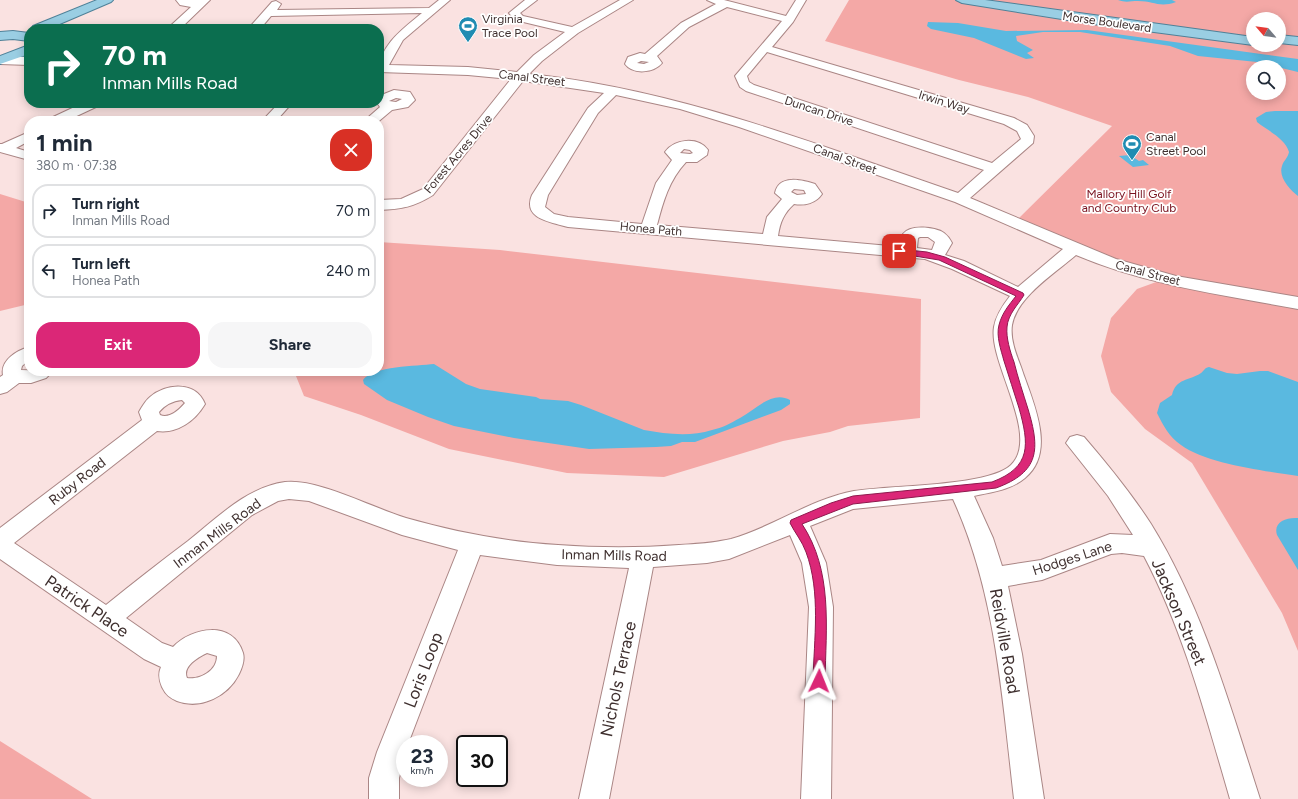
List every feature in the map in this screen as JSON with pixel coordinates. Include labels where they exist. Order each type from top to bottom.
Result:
[{"type":"main road","points":[[49,24],[106,0]]},
{"type":"main road","points":[[66,24],[121,0]]},
{"type":"main road","name":"Morse Boulevard","points":[[962,0],[1093,20],[1246,40]]},
{"type":"main road","name":"Morse Boulevard","points":[[997,0],[1246,35]]},
{"type":"main road","points":[[0,36],[24,32]]},
{"type":"main road","points":[[13,35],[24,36]]},
{"type":"main road","points":[[1286,40],[1298,41]]},
{"type":"main road","points":[[1286,45],[1298,47]]},
{"type":"main road","points":[[0,60],[24,52]]},
{"type":"street","points":[[181,0],[184,3],[203,2]]},
{"type":"street","points":[[258,24],[280,0]]},
{"type":"street","points":[[357,11],[364,0]]},
{"type":"street","points":[[384,58],[390,42],[445,0]]},
{"type":"street","points":[[532,0],[514,13],[519,18],[574,31]]},
{"type":"street","name":"Forest Acres Drive","points":[[384,205],[402,204],[412,201],[428,192],[520,76],[538,58],[574,31],[628,0]]},
{"type":"street","points":[[712,0],[789,20]]},
{"type":"street","name":"Duncan Drive","points":[[801,0],[789,20],[741,76],[744,84],[750,88],[995,169]]},
{"type":"street","points":[[179,24],[203,2]]},
{"type":"street","points":[[649,58],[685,25],[725,4]]},
{"type":"street","points":[[268,13],[432,11]]},
{"type":"street","name":"Irwin Way","points":[[765,48],[1018,125],[1025,130],[1028,140],[960,199]]},
{"type":"street","points":[[0,60],[24,61]]},
{"type":"street","name":"Canal Street","points":[[384,68],[468,71],[520,76],[613,91],[683,106],[744,124],[960,199],[1009,218],[1110,263],[1174,281],[1298,303]]},
{"type":"street","name":"Honea Path","points":[[613,91],[593,111],[540,195],[537,202],[537,208],[541,213],[556,220],[909,252],[936,257],[958,265],[1020,295]]},
{"type":"street","points":[[378,116],[389,106]]},
{"type":"street","points":[[66,116],[83,108]]},
{"type":"street","points":[[274,116],[281,108]]},
{"type":"street","points":[[3,148],[24,138]]},
{"type":"street","points":[[3,148],[24,154]]},
{"type":"street","points":[[648,229],[662,183],[668,173],[681,159]]},
{"type":"street","points":[[770,240],[773,219],[777,212],[791,199]]},
{"type":"street","points":[[909,252],[910,236],[919,232],[926,232],[938,236],[944,243],[936,257]]},
{"type":"street","name":"Inman Mills Road","points":[[107,619],[244,509],[273,493],[295,490],[310,492],[402,526],[472,544],[557,555],[643,558],[707,553],[729,549],[834,506],[853,500],[992,486],[1008,480],[1021,470],[1028,459],[1032,445],[1030,429],[1005,349],[1003,326],[1008,311],[1020,295],[1074,248]]},
{"type":"street","points":[[8,381],[11,373],[10,368],[13,363],[24,356]]},
{"type":"street","points":[[8,381],[30,376]]},
{"type":"street","name":"Ruby Road","points":[[0,541],[154,422]]},
{"type":"street","name":"Jackson Street","points":[[1077,443],[1102,471],[1122,498],[1170,586],[1188,627],[1245,799]]},
{"type":"street","name":"Reidville Road","points":[[960,490],[982,538],[994,577],[1008,650],[1029,799]]},
{"type":"street","points":[[795,523],[806,539],[812,552],[818,575],[821,606],[816,799]]},
{"type":"street","name":"Hodges Lane","points":[[994,577],[1023,574],[1042,570],[1110,544],[1122,543],[1150,547]]},
{"type":"street","name":"Loris Loop","points":[[384,799],[384,778],[391,752],[472,544]]},
{"type":"street","name":"Patrick Place","points":[[0,546],[153,651],[177,661]]},
{"type":"street","name":"Nichols Terrace","points":[[594,799],[643,558]]},
{"type":"green space","name":"Mallory Hill Golf and Country Club","points":[[849,0],[1298,0],[1298,299],[1204,284],[1112,260],[1018,219],[1112,126],[1028,97],[959,80],[825,41]]},
{"type":"green space","points":[[0,194],[24,201],[24,305],[0,311]]},
{"type":"green space","points":[[384,242],[500,250],[921,299],[920,418],[848,426],[830,432],[783,441],[664,477],[567,473],[449,449],[361,415],[304,396],[296,376],[384,376]]},
{"type":"green space","points":[[1159,281],[1298,309],[1298,651],[1282,613],[1192,463],[1145,429],[1111,392],[1101,356],[1111,318],[1137,289]]},
{"type":"green space","points":[[0,741],[92,799],[0,799]]},
{"type":"water","points":[[1118,0],[1172,0],[1176,2],[1161,4],[1144,1],[1126,2]]},
{"type":"water","points":[[928,22],[958,23],[1006,31],[1087,30],[1298,59],[1298,72],[1286,69],[1286,60],[1246,61],[1198,56],[1170,46],[1080,32],[1043,32],[1016,36],[1017,41],[1033,50],[1027,53],[1034,58],[1026,59],[974,38],[931,29],[927,26]]},
{"type":"water","points":[[1298,111],[1298,196],[1288,187],[1283,179],[1281,170],[1288,156],[1289,152],[1287,147],[1276,135],[1257,122],[1256,118],[1266,112]]},
{"type":"water","name":"Canal Street Pool","points":[[1130,155],[1139,161],[1143,160],[1149,165],[1133,167],[1119,156]]},
{"type":"water","points":[[434,364],[466,384],[480,389],[536,397],[540,399],[568,401],[644,430],[661,433],[695,434],[716,429],[740,418],[764,402],[777,397],[790,400],[790,404],[781,410],[695,442],[682,442],[671,446],[656,447],[589,449],[514,438],[454,426],[387,400],[364,384],[363,380],[367,376],[384,376],[384,369]]},
{"type":"water","points":[[1209,367],[1227,373],[1237,374],[1268,371],[1298,382],[1298,476],[1269,472],[1221,462],[1192,452],[1177,442],[1170,435],[1157,413],[1160,403],[1172,395],[1180,383],[1196,376]]},
{"type":"water","points":[[1289,518],[1298,518],[1298,570],[1277,535],[1276,530],[1282,521]]},
{"type":"place","name":"Virginia Trace Pool","points":[[468,43]]},
{"type":"place","name":"Canal Street Pool","points":[[1132,161]]},
{"type":"route","points":[[819,681],[821,606],[818,575],[812,552],[806,539],[795,523],[816,513],[853,500],[992,486],[1008,480],[1021,470],[1028,459],[1032,445],[1030,429],[1005,349],[1003,336],[1003,326],[1008,311],[1020,295],[942,258],[927,254],[899,251]]}]
